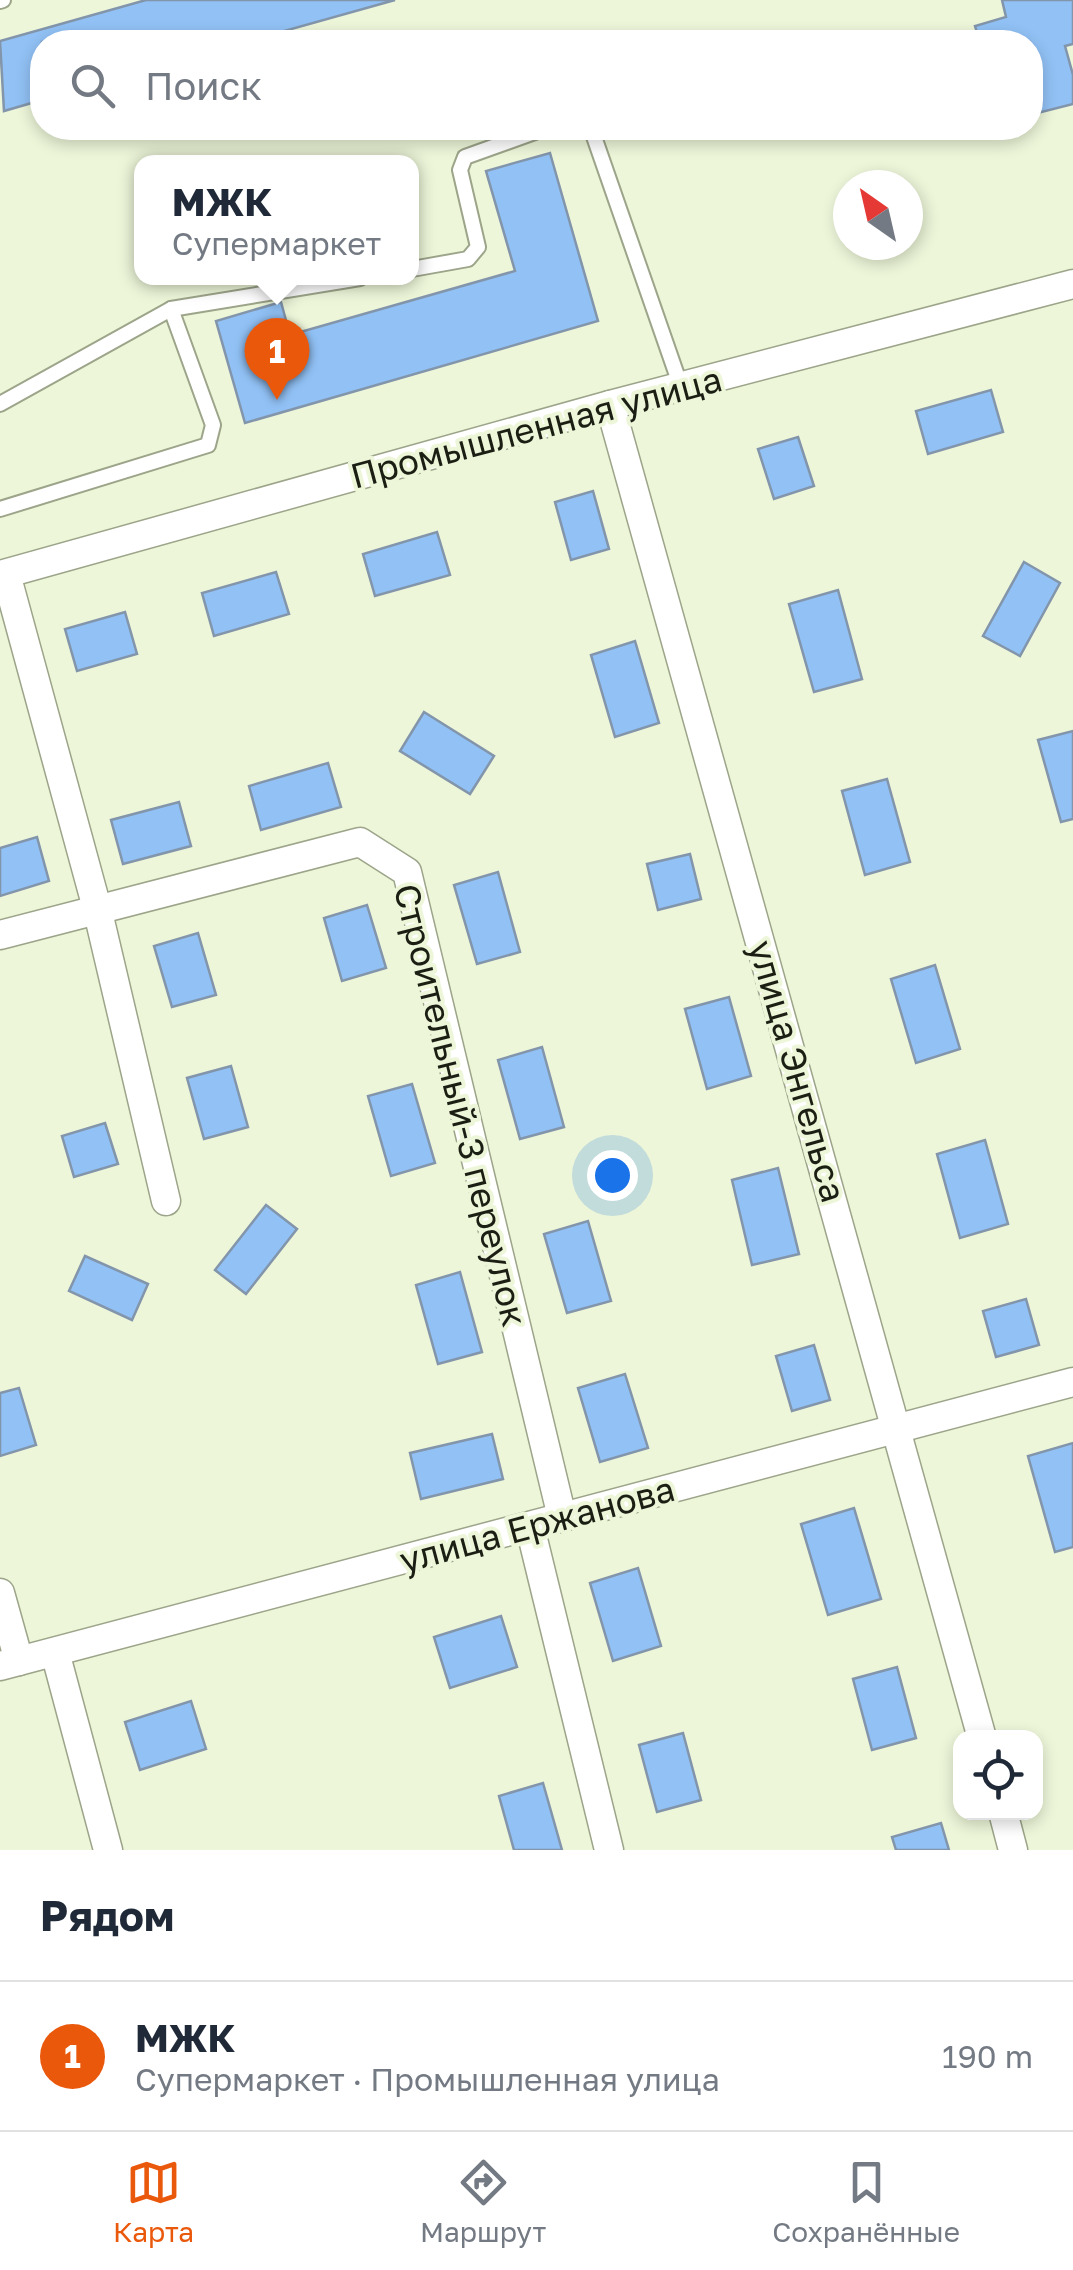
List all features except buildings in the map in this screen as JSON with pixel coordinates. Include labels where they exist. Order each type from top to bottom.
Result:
[{"type":"street","name":"Промышленная улица","points":[[3,575],[610,405],[1073,284]]},
{"type":"street","name":"улица Энгельса","points":[[610,405],[980,1730]]},
{"type":"street","points":[[3,575],[97,908],[166,1201]]},
{"type":"street","name":"Строительный-3 переулок","points":[[0,935],[360,842],[408,872],[562,1518]]},
{"type":"street","name":"улица Ержанова","points":[[9,1664],[1073,1382]]},
{"type":"street","points":[[530,1527],[609,1850]]},
{"type":"street","points":[[0,1593],[9,1664]]},
{"type":"street","points":[[55,1652],[108,1850]]},
{"type":"street","points":[[1004,1820],[1013,1850]]},
{"type":"lane","points":[[419,268],[468,260],[478,248],[460,170],[466,157],[513,140]]},
{"type":"lane","points":[[595,140],[681,386]]},
{"type":"lane","points":[[0,404],[171,309],[317,285]]},
{"type":"lane","points":[[0,510],[208,445],[213,425],[171,309]]},
{"type":"place","name":"МЖК","points":[[277,400]]}]
